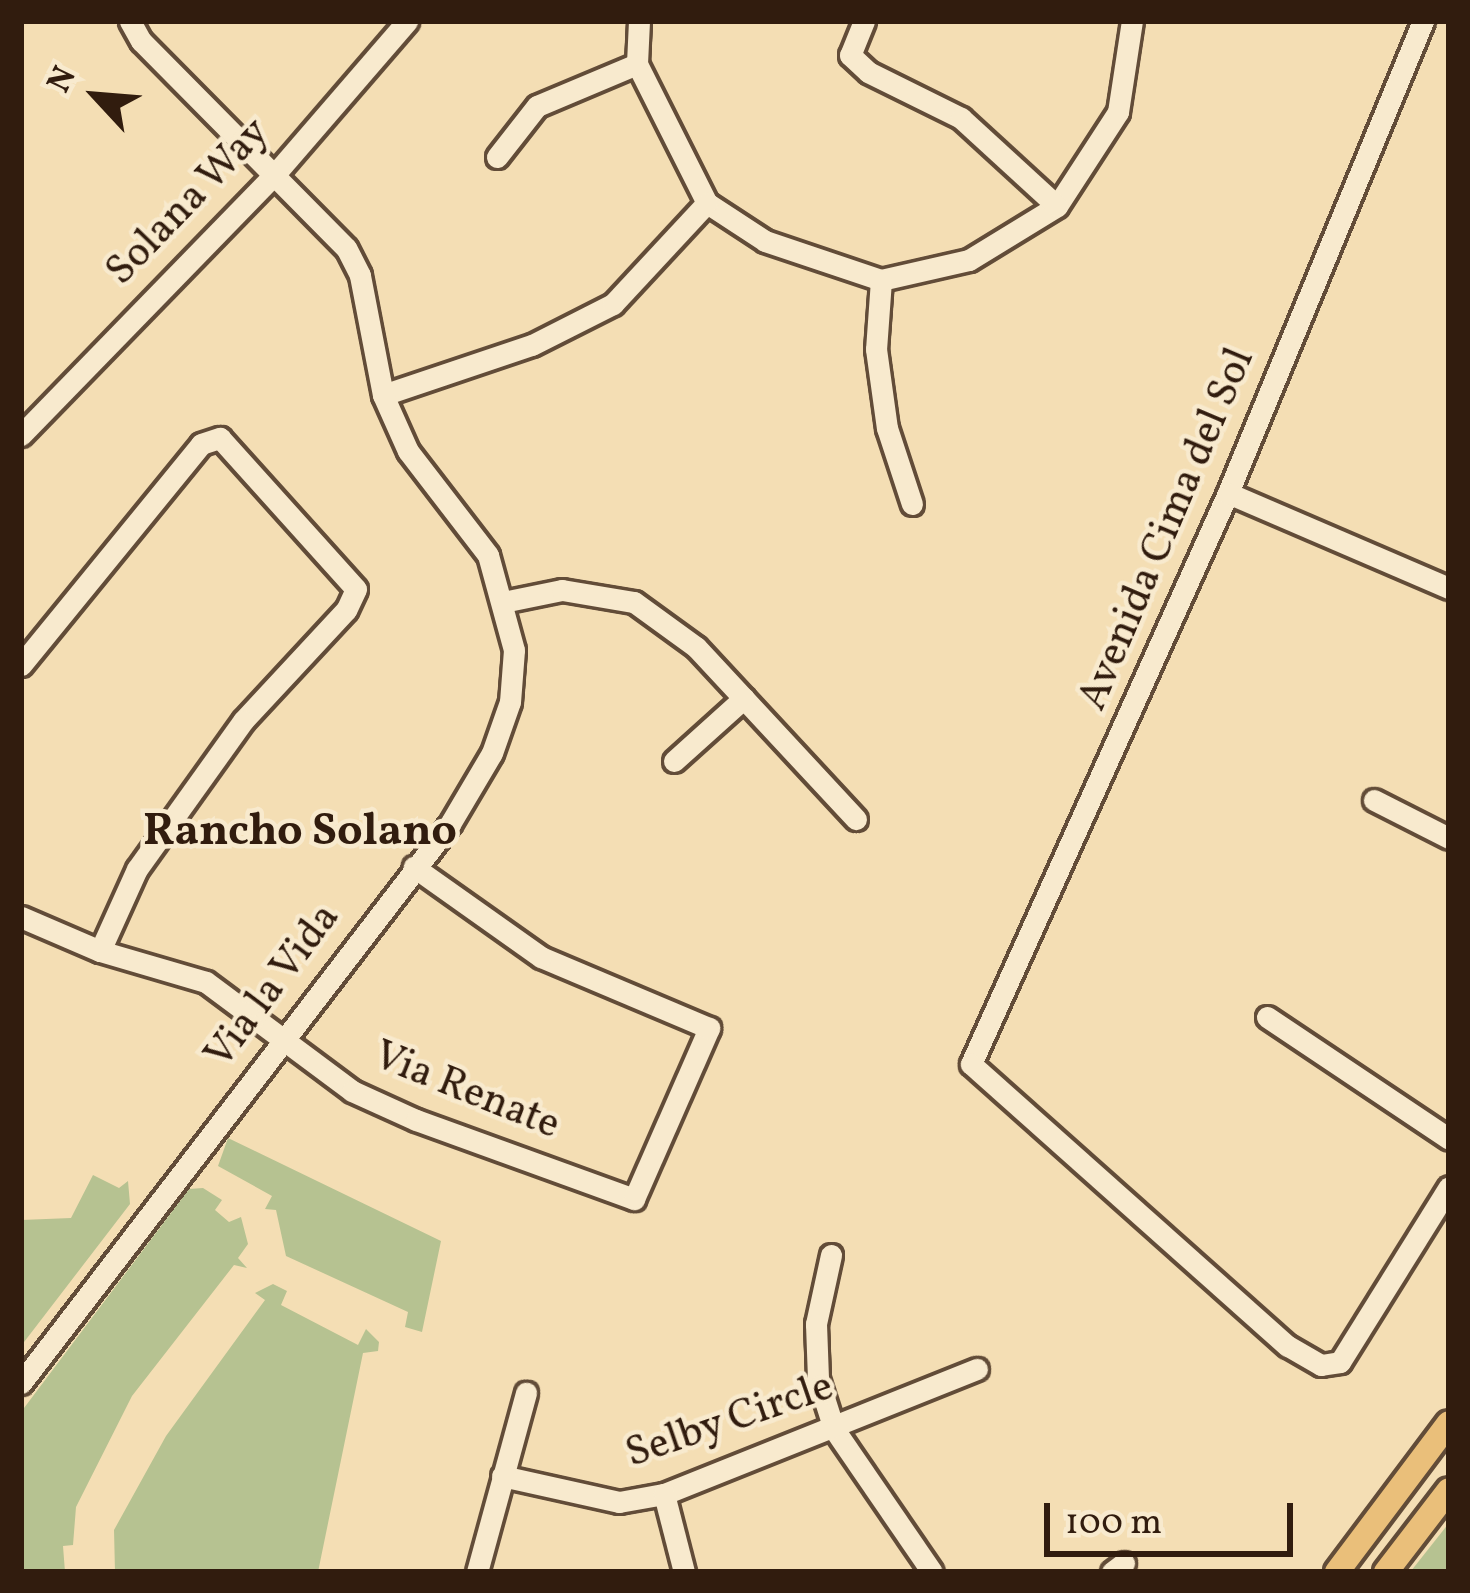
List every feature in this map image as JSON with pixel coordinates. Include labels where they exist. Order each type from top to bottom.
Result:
[{"type":"main road","points":[[1337,1572],[1449,1423]]},
{"type":"main road","points":[[1387,1572],[1449,1490]]},
{"type":"street","name":"Via la Vida","points":[[21,1383],[414,867],[492,753],[510,702],[514,650],[488,555],[409,451],[383,395],[360,275],[346,248],[130,21]]},
{"type":"street","name":"Solana Way","points":[[21,435],[276,172],[407,21]]},
{"type":"street","points":[[639,21],[637,64],[707,203],[765,241],[881,280],[969,260],[1057,206],[1118,112],[1132,21]]},
{"type":"street","points":[[864,21],[850,55],[868,72],[962,118],[1057,206]]},
{"type":"street","name":"Avenida Cima del Sol","points":[[1423,21],[1228,493],[971,1064],[1288,1346],[1321,1365],[1340,1362],[1449,1187]]},
{"type":"street","points":[[496,158],[537,106],[637,64]]},
{"type":"street","points":[[383,395],[532,345],[613,304],[707,203]]},
{"type":"street","points":[[881,280],[882,389],[912,505]]},
{"type":"street","points":[[21,665],[200,444],[220,438],[241,453],[356,590],[346,610],[243,722],[137,869],[100,951]]},
{"type":"street","points":[[1228,493],[1449,588]]},
{"type":"street","points":[[503,602],[562,590],[634,602],[696,647],[856,819]]},
{"type":"street","points":[[674,761],[744,698]]},
{"type":"street","points":[[1374,800],[1449,838]]},
{"type":"street","name":"Via Renate","points":[[21,917],[100,951],[206,982],[352,1090],[416,1120],[634,1199],[710,1028],[541,957],[414,867]]},
{"type":"street","points":[[1267,1017],[1449,1139]]},
{"type":"street","points":[[831,1255],[816,1324],[818,1379],[834,1429],[932,1572]]},
{"type":"street","name":"Selby Circle","points":[[502,1476],[619,1502],[664,1493],[977,1369]]},
{"type":"street","points":[[477,1572],[526,1393]]},
{"type":"street","points":[[664,1493],[684,1572]]},
{"type":"green space","points":[[228,1138],[441,1241],[422,1332],[405,1327],[408,1312],[286,1256],[276,1210],[265,1209],[272,1196],[218,1166]]},
{"type":"green space","points":[[93,1175],[119,1188],[128,1181],[130,1204],[21,1346],[21,1220],[71,1218]]},
{"type":"green space","points":[[203,1188],[222,1200],[215,1210],[229,1222],[241,1217],[248,1244],[238,1258],[247,1268],[234,1265],[132,1396],[76,1507],[73,1545],[63,1546],[65,1572],[21,1572],[21,1412],[189,1189]]},
{"type":"green space","points":[[273,1284],[287,1291],[281,1305],[358,1345],[366,1329],[379,1342],[378,1351],[363,1353],[318,1572],[115,1572],[114,1530],[166,1436],[265,1300],[255,1293]]},
{"type":"green space","points":[[1449,1523],[1449,1572],[1411,1572],[1411,1571]]},
{"type":"district","name":"Rancho Solano","points":[[300,833]]}]
